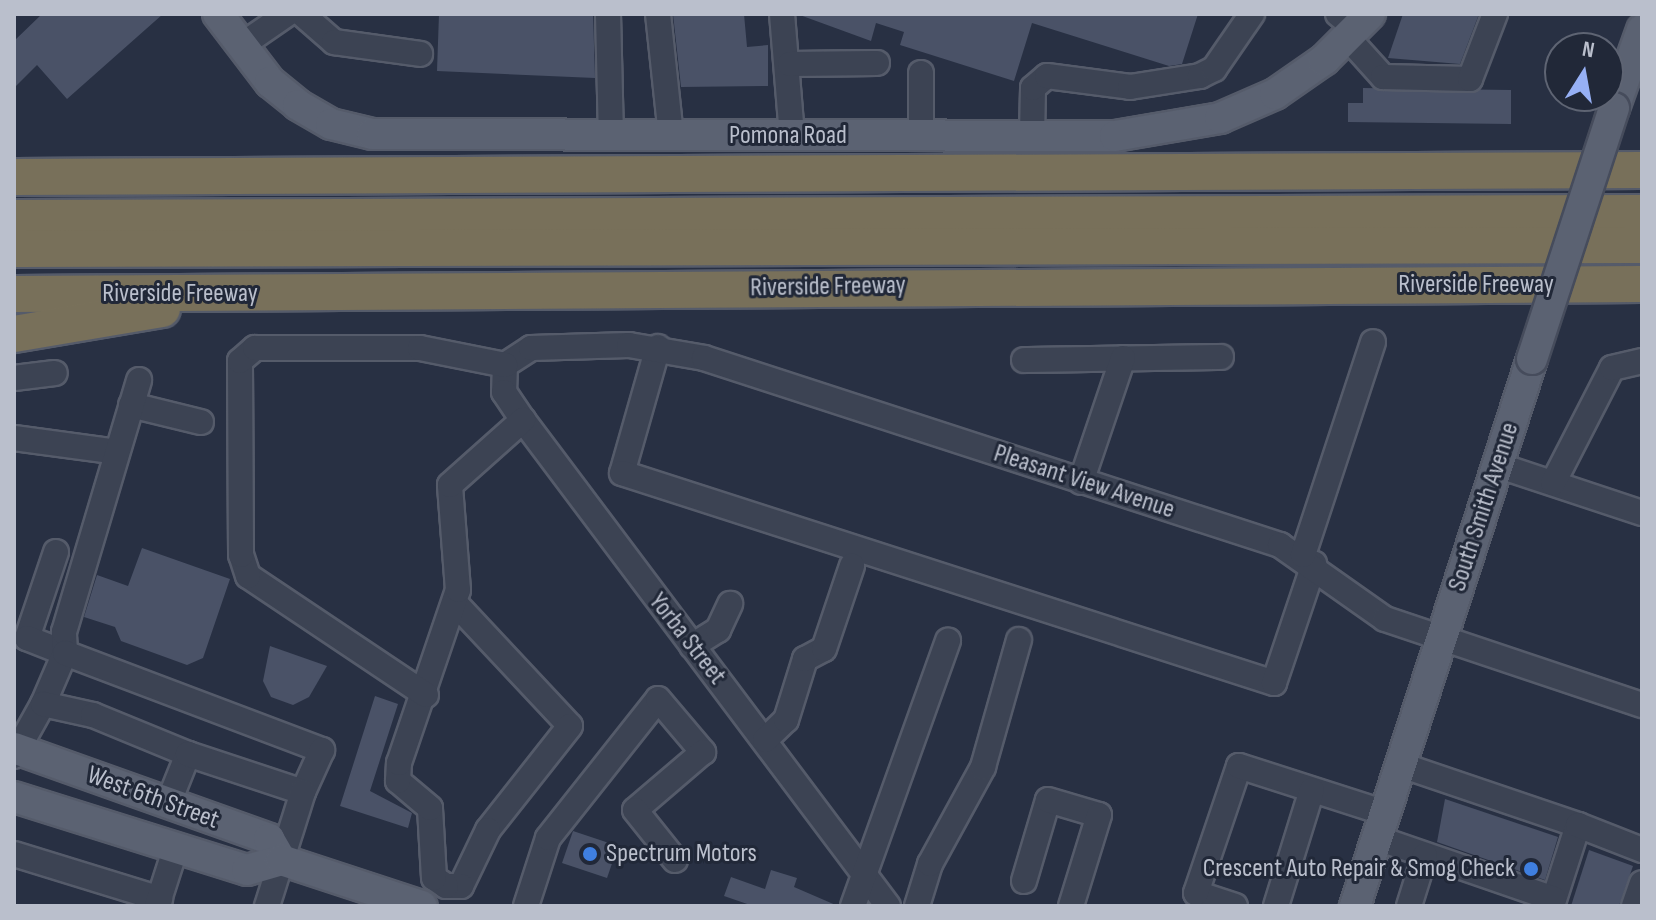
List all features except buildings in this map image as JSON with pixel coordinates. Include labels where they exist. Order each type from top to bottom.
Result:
[{"type":"highway","points":[[14,152],[116,178]]},
{"type":"highway","points":[[14,177],[1642,170]]},
{"type":"highway","points":[[14,218],[1642,213]]},
{"type":"highway","points":[[14,249],[1642,245]]},
{"type":"highway","name":"Riverside Freeway","points":[[14,294],[1642,284]]},
{"type":"highway","points":[[14,334],[236,294]]},
{"type":"main road","name":"Pomona Road","points":[[218,14],[270,82],[331,124],[372,134],[611,136],[1032,136],[1166,132],[1220,118],[1275,94],[1352,23]]},
{"type":"main road","name":"South Smith Avenue","points":[[1355,906],[1642,30]]},
{"type":"main road","name":"West 6th Street","points":[[15,751],[269,839],[281,860]]},
{"type":"main road","name":"West 6th Street","points":[[14,797],[175,850],[247,870],[281,860],[422,906]]},
{"type":"street","points":[[242,45],[287,14]]},
{"type":"street","points":[[302,14],[334,42],[420,54]]},
{"type":"street","points":[[608,14],[611,136]]},
{"type":"street","points":[[658,14],[671,136]]},
{"type":"street","points":[[782,14],[790,64],[792,136]]},
{"type":"street","points":[[1032,136],[1033,88],[1047,76],[1130,87],[1200,76],[1214,69],[1252,14]]},
{"type":"street","points":[[1352,23],[1383,77],[1470,79],[1495,14]]},
{"type":"street","points":[[790,64],[877,63]]},
{"type":"street","points":[[921,73],[921,136]]},
{"type":"street","points":[[658,347],[622,473],[1274,683],[1373,342]]},
{"type":"street","name":"Pleasant View Avenue","points":[[505,365],[531,348],[658,347],[1081,482],[1308,560],[1375,615],[1642,705]]},
{"type":"street","points":[[426,695],[248,576],[241,555],[240,361],[255,348],[420,348],[505,365]]},
{"type":"street","points":[[1024,360],[1221,357]]},
{"type":"street","points":[[1081,482],[1123,358]]},
{"type":"street","points":[[1553,483],[1612,368],[1642,361]]},
{"type":"street","name":"Yorba Street","points":[[505,365],[504,392],[523,420],[888,906]]},
{"type":"street","points":[[14,378],[55,373]]},
{"type":"street","points":[[15,751],[43,704],[65,653],[64,632],[139,380]]},
{"type":"street","points":[[131,405],[201,422]]},
{"type":"street","points":[[455,603],[570,726],[488,830],[461,886],[443,896],[434,878],[430,808],[398,781],[455,603],[450,485],[523,420]]},
{"type":"street","points":[[14,438],[117,452]]},
{"type":"street","points":[[1497,465],[1642,513]]},
{"type":"street","points":[[56,552],[27,638],[322,750],[303,792],[267,906]]},
{"type":"street","points":[[765,740],[786,720],[805,659],[824,649],[852,566]]},
{"type":"street","points":[[692,646],[718,630],[730,604]]},
{"type":"street","points":[[853,906],[867,878],[948,640]]},
{"type":"street","points":[[917,906],[930,864],[983,767],[1019,640]]},
{"type":"street","points":[[526,906],[548,838],[658,699],[703,752],[635,810],[675,860]]},
{"type":"street","points":[[43,704],[93,715],[188,754],[303,792]]},
{"type":"street","points":[[168,804],[188,754]]},
{"type":"street","points":[[1401,765],[1642,850]]},
{"type":"street","points":[[1235,906],[1196,893],[1239,766],[1312,790],[1381,826],[1425,855],[1553,903],[1578,825]]},
{"type":"street","points":[[1276,906],[1312,790]]},
{"type":"street","points":[[1024,881],[1048,800],[1099,815],[1071,906]]},
{"type":"street","points":[[14,854],[158,903],[175,850]]},
{"type":"street","points":[[1409,906],[1425,855]]},
{"type":"street","points":[[1634,906],[1642,883]]},
{"type":"place","name":"Spectrum Motors","points":[[590,854]]},
{"type":"place","name":"Crescent Auto Repair & Smog Check","points":[[1531,869]]}]
